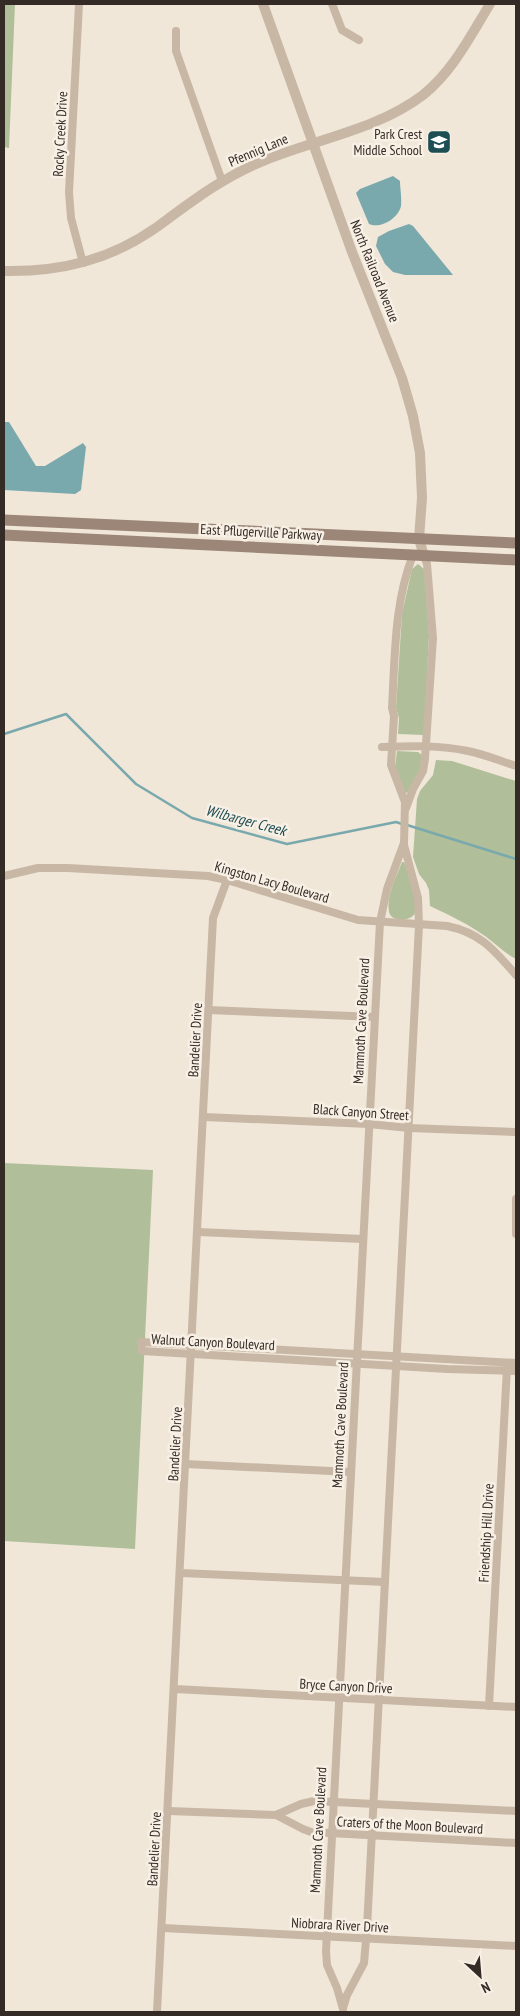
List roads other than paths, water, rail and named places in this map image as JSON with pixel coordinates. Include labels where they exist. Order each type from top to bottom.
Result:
[{"type":"main road","name":"East Pflugerville Parkway","points":[[4,520],[516,544]]},
{"type":"main road","name":"East Pflugerville Parkway","points":[[4,535],[516,560]]},
{"type":"street","name":"Rocky Creek Drive","points":[[79,4],[69,192],[71,218],[84,263]]},
{"type":"street","name":"North Railroad Avenue","points":[[263,4],[352,252],[402,378],[413,416],[421,468],[422,498],[419,539]]},
{"type":"street","points":[[332,4],[342,30],[359,40]]},
{"type":"street","name":"Pfennig Lane","points":[[4,271],[36,271],[84,263],[133,242],[222,181],[262,161],[389,116],[424,94],[442,76],[458,56],[490,4]]},
{"type":"street","points":[[176,31],[176,51],[222,181]]},
{"type":"street","points":[[122,541],[123,525]]},
{"type":"street","name":"Mammoth Cave Boulevard","points":[[343,2011],[347,1995],[364,1963],[374,1804],[419,925],[418,898],[404,843],[405,810],[402,794],[391,765],[394,716],[392,708],[397,621],[407,574],[419,555],[419,539]]},
{"type":"street","name":"Mammoth Cave Boulevard","points":[[405,810],[424,766],[433,638],[431,594],[427,564],[419,555]]},
{"type":"street","points":[[382,747],[426,746],[469,751],[516,766]]},
{"type":"street","name":"Mammoth Cave Boulevard","points":[[343,2011],[337,1988],[326,1962],[345,1580],[380,922],[387,890],[404,843]]},
{"type":"street","name":"Kingston Lacy Boulevard","points":[[4,876],[38,868],[68,868],[208,876],[227,880],[349,918],[447,926],[470,932],[491,947],[516,975]]},
{"type":"street","name":"Bandelier Drive","points":[[157,2012],[169,1811],[213,918],[227,880]]},
{"type":"street","points":[[209,1010],[375,1017]]},
{"type":"street","name":"Black Canyon Street","points":[[204,1117],[516,1132]]},
{"type":"street","points":[[516,1199],[516,1234]]},
{"type":"street","points":[[198,1232],[363,1239]]},
{"type":"street","name":"Walnut Canyon Boulevard","points":[[516,1362],[507,1366],[396,1366],[357,1362],[142,1351],[141,1342],[397,1356],[507,1366],[516,1371]]},
{"type":"street","name":"Friendship Hill Drive","points":[[489,1706],[507,1366]]},
{"type":"street","points":[[186,1464],[351,1472]]},
{"type":"street","points":[[181,1573],[385,1582]]},
{"type":"street","name":"Bryce Canyon Drive","points":[[175,1689],[516,1707]]},
{"type":"street","name":"Craters of the Moon Boulevard","points":[[169,1811],[276,1815],[309,1802],[334,1802],[516,1812]]},
{"type":"street","name":"Craters of the Moon Boulevard","points":[[276,1815],[308,1831],[516,1843]]},
{"type":"street","name":"Niobrara River Drive","points":[[163,1928],[516,1946]]},
{"type":"water","points":[[393,176],[400,181],[401,206],[399,211],[388,222],[378,225],[369,224],[356,193],[360,189]]},
{"type":"water","points":[[409,224],[413,226],[453,275],[405,275],[393,272],[385,264],[376,246],[378,237]]},
{"type":"water","points":[[4,422],[9,422],[36,466],[45,466],[83,443],[86,447],[81,490],[75,494],[4,490]]},
{"type":"waterway","name":"Wilbarger Creek","points":[[4,734],[66,714],[136,784],[192,818],[287,844],[396,822],[402,824]]},
{"type":"waterway","name":"Wilbarger Creek","points":[[407,825],[516,859]]},
{"type":"place","name":"Park Crest Middle School","points":[[439,142]]}]
